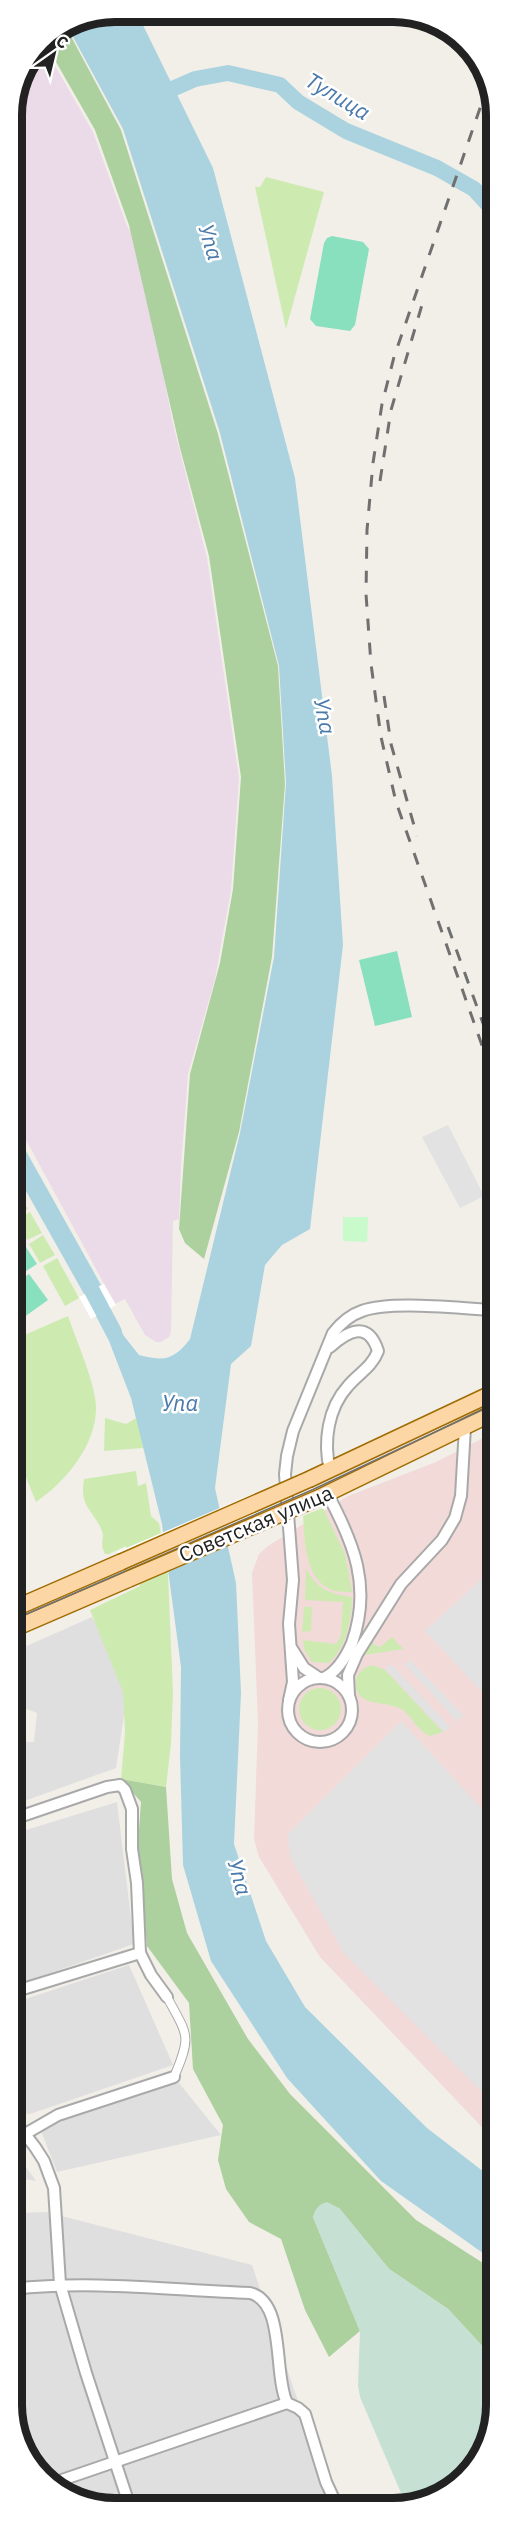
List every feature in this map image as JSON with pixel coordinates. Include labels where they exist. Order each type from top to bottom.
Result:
[{"type":"main road","name":"Советская улица","points":[[23,1605],[330,1470],[486,1396]]},
{"type":"main road","name":"Советская улица","points":[[23,1625],[323,1495],[486,1416]]},
{"type":"street","points":[[465,1427],[461,1496],[455,1518],[442,1540],[401,1584],[357,1654],[348,1676],[352,1708],[348,1727],[333,1740],[322,1743],[312,1742],[294,1730],[287,1711],[293,1682],[290,1643],[294,1581],[285,1474],[293,1431],[333,1333],[341,1323],[361,1311],[375,1308],[398,1306],[486,1310]]},
{"type":"street","points":[[328,1349],[341,1337],[350,1332],[359,1331],[367,1334],[375,1342],[378,1351],[369,1368],[346,1387],[335,1404],[328,1432],[330,1470]]},
{"type":"street","points":[[289,1700],[300,1684],[321,1678],[337,1670],[349,1650],[357,1628],[362,1595],[357,1562],[323,1495]]},
{"type":"street","points":[[290,1643],[293,1653],[304,1668],[321,1678],[339,1684],[349,1696]]},
{"type":"street","points":[[23,1816],[107,1787],[120,1785],[125,1790],[132,1809],[132,1848],[137,1883],[140,1953],[186,2031],[186,2045],[174,2077],[58,2115],[25,2134],[44,2161],[54,2188],[60,2284],[86,2373],[127,2498]]},
{"type":"street","points":[[23,1989],[140,1953]]},
{"type":"street","points":[[23,2288],[60,2284],[134,2285],[260,2295],[265,2301],[274,2326],[281,2392],[287,2403],[305,2414],[326,2482],[333,2498]]},
{"type":"street","points":[[61,2480],[287,2403]]},
{"type":"shaded area","points":[[48,53],[93,132],[127,226],[137,241],[173,424],[207,558],[239,778],[231,890],[215,979],[188,1074],[179,1219],[173,1221],[169,1337],[156,1342],[145,1335],[125,1299],[115,1304],[23,1134],[23,109],[32,74]]},
{"type":"shaded area","points":[[448,1125],[484,1196],[460,1208],[422,1137]]},
{"type":"shaded area","points":[[486,1437],[486,2131],[320,1957],[259,1857],[254,1839],[258,1724],[252,1573],[259,1554],[348,1496],[436,1462]]},
{"type":"shaded area","points":[[486,1575],[486,1696],[425,1631]]},
{"type":"shaded area","points":[[92,1617],[129,1683],[116,1768],[23,1801],[23,1742],[34,1742],[37,1713],[23,1707],[23,1648]]},
{"type":"shaded area","points":[[410,1660],[463,1715],[457,1721],[405,1665]]},
{"type":"shaded area","points":[[391,1664],[450,1727],[444,1732],[385,1669]]},
{"type":"shaded area","points":[[401,1721],[486,1813],[486,2096],[344,1953],[290,1857],[288,1834]]},
{"type":"shaded area","points":[[117,1802],[134,1944],[23,1983],[23,1831]]},
{"type":"shaded area","points":[[129,1965],[173,2065],[30,2114],[23,2113],[23,2000]]},
{"type":"shaded area","points":[[179,2083],[221,2135],[57,2172],[41,2131],[64,2116],[109,2101]]},
{"type":"shaded area","points":[[23,2163],[36,2181],[23,2179]]},
{"type":"shaded area","points":[[46,2212],[252,2265],[331,2498],[97,2497],[69,2486],[54,2475],[35,2452],[23,2418],[23,2213]]},
{"type":"green space","points":[[70,34],[121,130],[218,434],[278,666],[285,784],[272,957],[239,1132],[204,1259],[185,1243],[179,1229],[190,1074],[220,963],[233,889],[241,777],[209,556],[180,448],[129,225],[95,130],[50,51]]},
{"type":"green space","points":[[266,177],[324,192],[286,329],[255,187],[260,187]]},
{"type":"green space","points":[[332,236],[363,242],[369,249],[355,325],[350,331],[316,326],[310,319],[324,243]]},
{"type":"green space","points":[[397,951],[412,1017],[375,1026],[359,960]]},
{"type":"green space","points":[[23,1200],[28,1209],[23,1212]]},
{"type":"green space","points":[[30,1212],[42,1233],[27,1240],[23,1233],[23,1216]]},
{"type":"green space","points":[[343,1217],[368,1217],[367,1242],[343,1241]]},
{"type":"green space","points":[[43,1235],[55,1255],[40,1263],[29,1244]]},
{"type":"green space","points":[[23,1243],[37,1264],[23,1273]]},
{"type":"green space","points":[[57,1258],[79,1298],[65,1306],[43,1266]]},
{"type":"green space","points":[[29,1274],[48,1300],[23,1318],[23,1278]]},
{"type":"green space","points":[[68,1316],[93,1388],[96,1408],[91,1436],[77,1462],[58,1484],[36,1502],[23,1470],[23,1336]]},
{"type":"green space","points":[[138,1417],[143,1448],[104,1451],[105,1418],[126,1424]]},
{"type":"green space","points":[[136,1471],[138,1486],[146,1483],[151,1516],[159,1523],[168,1575],[173,1692],[171,1744],[166,1787],[121,1779],[125,1732],[123,1692],[90,1610],[140,1586],[126,1546],[105,1554],[102,1547],[102,1531],[83,1496],[84,1479]]},
{"type":"green space","points":[[323,1508],[345,1554],[352,1592],[334,1591],[323,1585],[311,1568],[306,1548],[303,1516]]},
{"type":"green space","points":[[306,1569],[320,1586],[337,1594],[352,1597],[347,1633],[340,1649],[329,1663],[312,1662],[304,1649],[303,1640],[336,1644],[341,1636],[343,1602],[305,1600]]},
{"type":"green space","points":[[304,1607],[312,1607],[311,1631],[302,1632]]},
{"type":"green space","points":[[392,1637],[403,1649],[365,1655],[372,1639],[374,1645],[380,1647]]},
{"type":"green space","points":[[373,1665],[385,1670],[443,1732],[430,1736],[422,1731],[403,1710],[364,1699],[356,1687],[357,1676],[364,1668]]},
{"type":"green space","points":[[320,1688],[328,1689],[335,1694],[340,1701],[340,1717],[335,1724],[328,1729],[320,1730],[312,1729],[305,1724],[300,1717],[299,1709],[300,1701],[305,1694],[312,1689]]},
{"type":"green space","points":[[121,1779],[166,1787],[172,1879],[187,1933],[248,2039],[290,2094],[416,2220],[486,2265],[486,2350],[448,2309],[389,2269],[339,2208],[313,2217],[360,2331],[329,2357],[305,2310],[281,2239],[249,2222],[226,2189],[218,2160],[223,2125],[193,2069],[189,2003],[147,1946],[138,1843],[141,1802]]},
{"type":"green space","points":[[327,2202],[339,2208],[389,2269],[448,2309],[486,2350],[486,2412],[485,2424],[479,2441],[463,2467],[435,2489],[407,2498],[401,2493],[360,2397],[358,2386],[360,2331],[313,2217],[322,2204]]},
{"type":"water","name":"Упа","points":[[103,23],[142,23],[213,168],[295,478],[332,776],[343,945],[310,1229],[282,1245],[265,1265],[251,1346],[231,1364],[215,1488],[236,1583],[241,1693],[234,1844],[266,1941],[305,2007],[427,2128],[486,2174],[486,2255],[381,2181],[287,2078],[211,1961],[183,1865],[180,1756],[181,1667],[162,1524],[131,1398],[109,1341],[96,1316],[109,1309],[124,1336],[139,1355],[168,1358],[178,1352],[190,1339],[240,1133],[274,957],[286,783],[279,666],[220,433],[123,129],[71,34],[85,27]]},
{"type":"water","points":[[23,1146],[101,1285],[84,1294],[23,1186]]},
{"type":"pier","points":[[104,1284],[116,1305],[91,1319],[79,1297]]},
{"type":"pier","points":[[306,1471],[322,1506],[132,1587],[117,1552]]},
{"type":"waterway","name":"Тулица","points":[[154,97],[195,79],[228,73],[280,85],[298,102],[346,131],[437,168],[474,189],[486,202]]},
{"type":"waterway","name":"Упа","points":[[81,1270],[114,1332]]},
{"type":"tram line","points":[[23,1616],[314,1489],[486,1408]]},
{"type":"railway","points":[[484,96],[394,357],[382,404],[373,463],[367,530],[366,594],[371,664],[381,737],[396,802],[486,1057]]},
{"type":"railway","points":[[380,481],[391,410],[424,298]]},
{"type":"railway","points":[[384,696],[391,744],[417,836]]},
{"type":"railway","points":[[448,927],[486,1032]]}]
